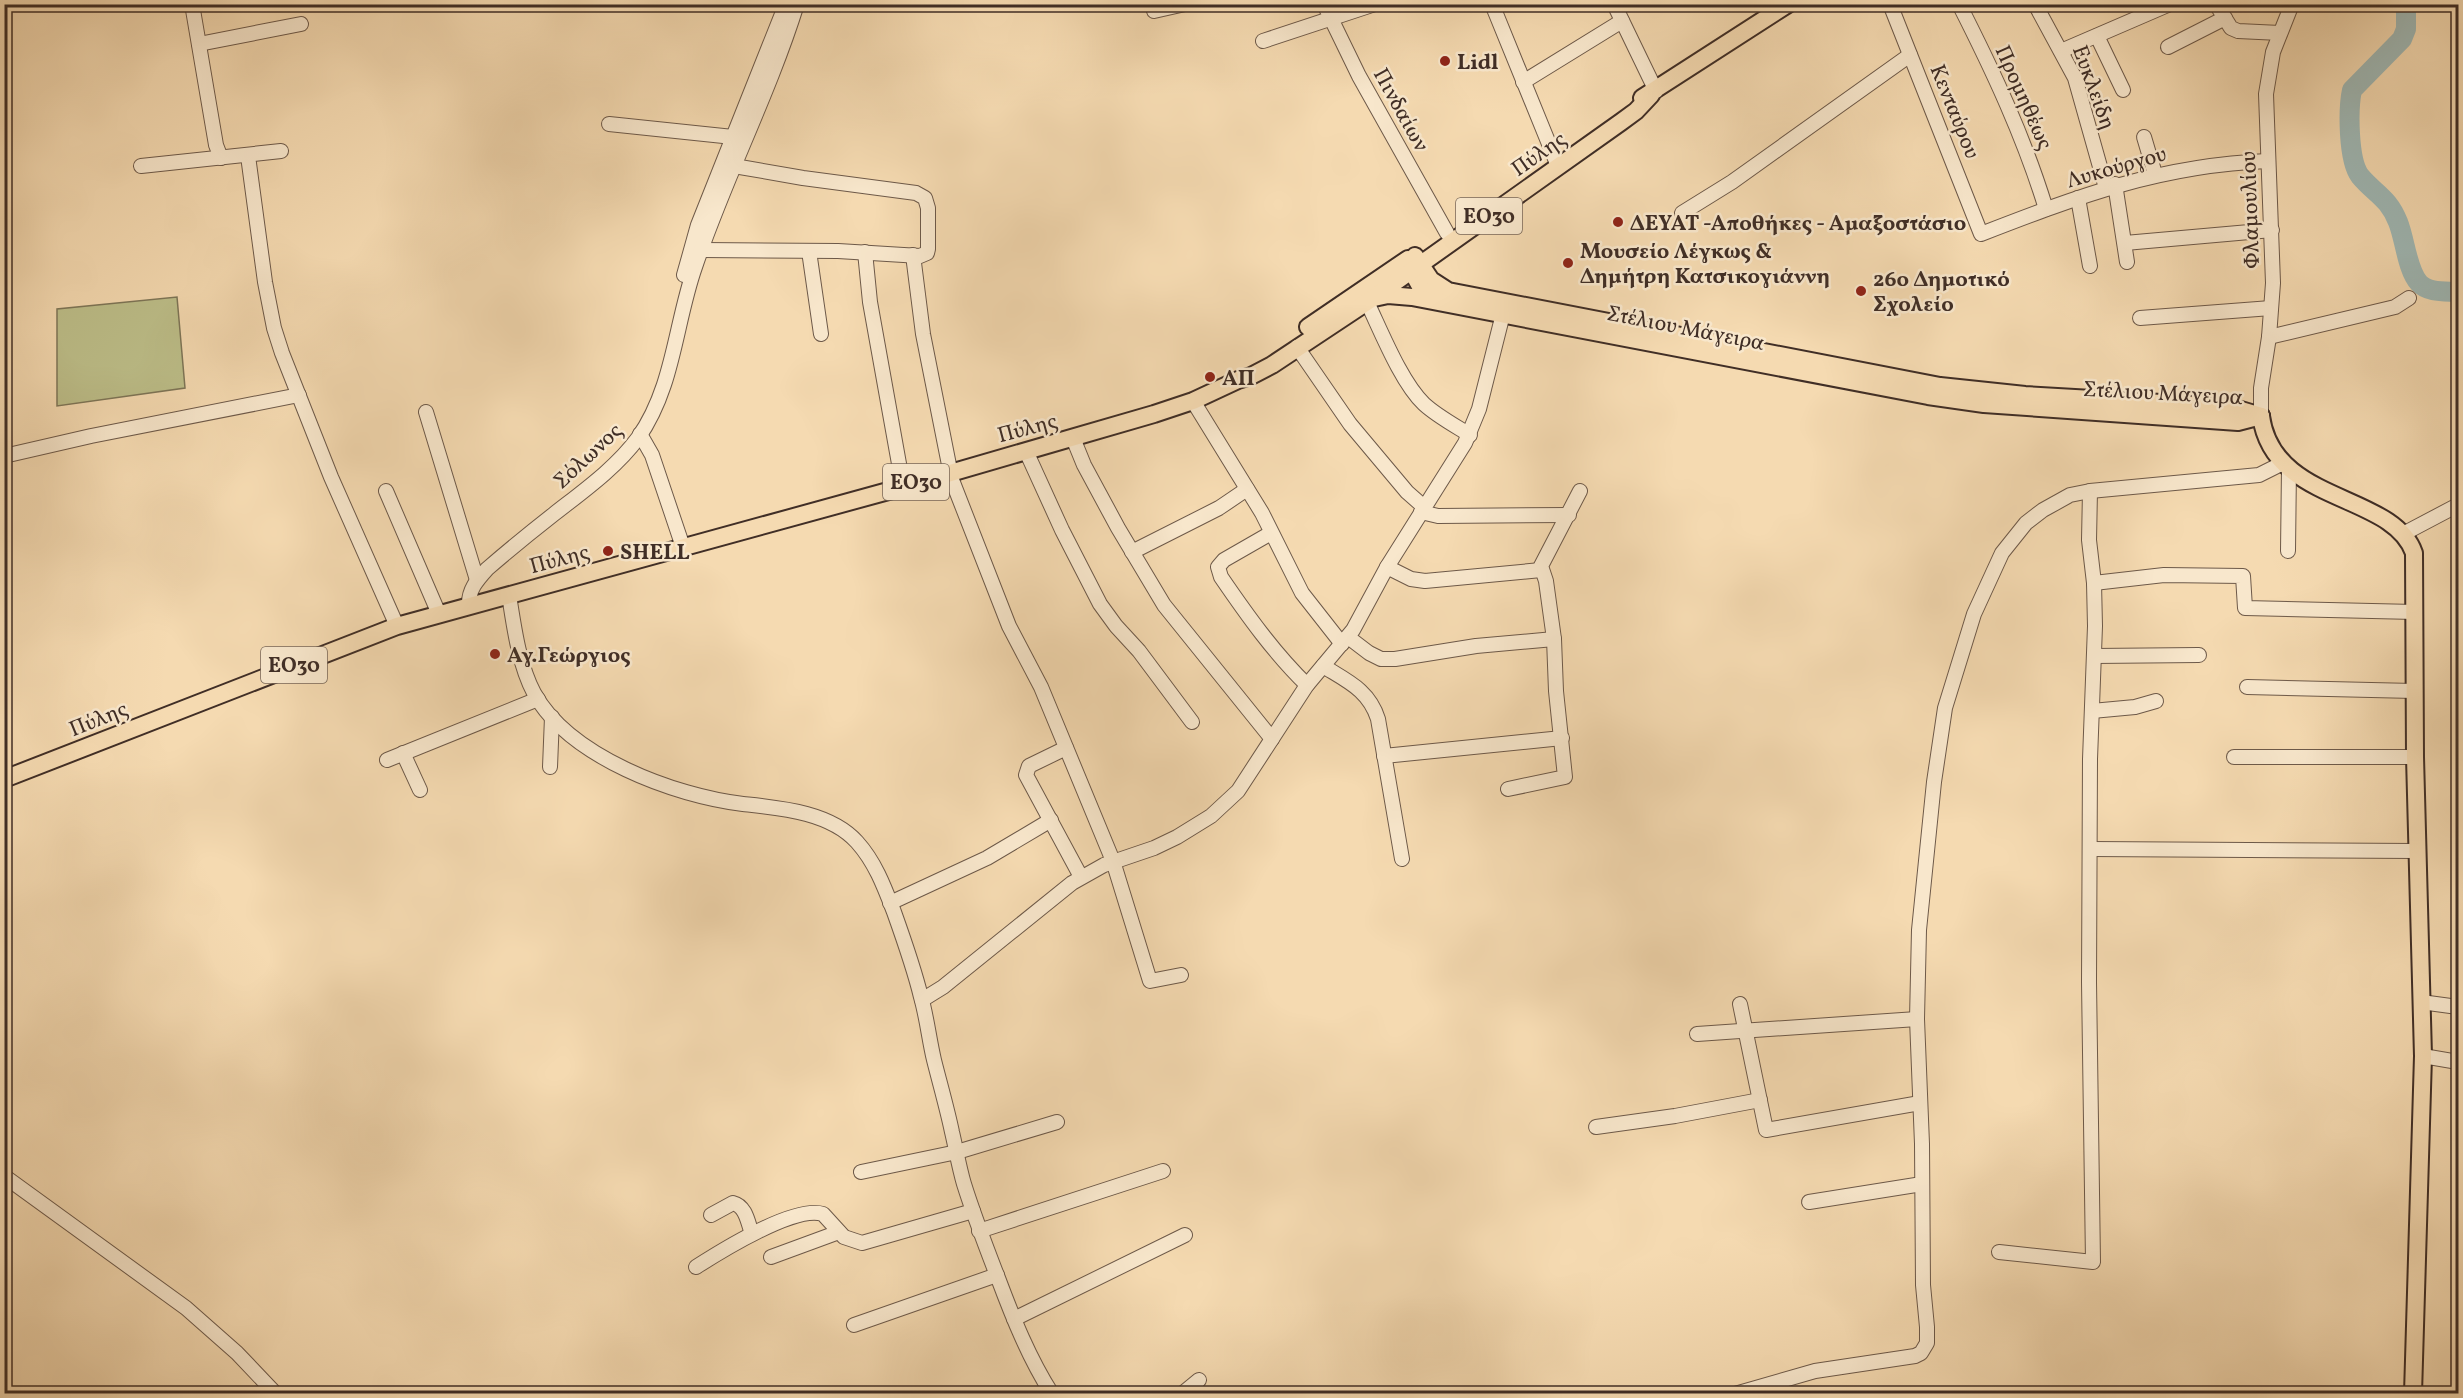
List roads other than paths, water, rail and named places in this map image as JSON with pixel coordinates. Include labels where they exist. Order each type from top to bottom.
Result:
[{"type":"main road","name":"Πύλης","points":[[1238,380],[1254,363],[1413,262],[1556,161],[1636,111],[1653,93],[1768,10],[1788,4]]},
{"type":"main road","points":[[1447,239],[1438,259],[1437,272],[1446,284],[1464,294]]},
{"type":"main road","name":"Πύλης","points":[[4,779],[397,626],[1073,438],[1192,401],[1261,371],[1370,300],[1413,262]]},
{"type":"main road","points":[[1413,262],[1423,290],[1444,303]]},
{"type":"main road","name":"Στέλιου Μάγειρα","points":[[1413,262],[1438,287],[1464,294],[1912,382],[2001,393],[2231,407],[2261,416]]},
{"type":"main road","name":"Στέλιου Μάγειρα","points":[[1370,300],[1399,295],[1860,384],[1962,401],[2238,422],[2261,416]]},
{"type":"main road","points":[[2261,416],[2267,441],[2286,466],[2319,487],[2387,521],[2403,534],[2414,553],[2416,851],[2423,1056],[2413,1394]]},
{"type":"street","points":[[192,4],[216,145],[221,158]]},
{"type":"street","name":"Σόλωνος","points":[[684,301],[683,278],[698,225],[786,4]]},
{"type":"street","name":"Σόλωνος","points":[[469,606],[469,597],[477,580],[487,568],[602,474],[640,434],[654,413],[664,386],[684,301],[797,4]]},
{"type":"street","points":[[1154,11],[1185,4]]},
{"type":"street","name":"Πινδαίων","points":[[1324,4],[1447,239]]},
{"type":"street","points":[[1263,41],[1375,4]]},
{"type":"street","points":[[1492,4],[1556,161]]},
{"type":"street","points":[[1614,4],[1653,93]]},
{"type":"street","name":"Κενταύρου","points":[[1890,4],[1981,234]]},
{"type":"street","name":"Προμηθέως","points":[[1959,4],[2011,110],[2046,209]]},
{"type":"street","name":"Ευκλείδη","points":[[2035,4],[2075,78],[2111,186],[2126,243],[2127,262]]},
{"type":"street","points":[[2216,4],[2231,28],[2238,31],[2280,33]]},
{"type":"street","name":"Φλαμουλίου","points":[[2261,416],[2261,387],[2271,309],[2272,230],[2266,94],[2271,63],[2292,4]]},
{"type":"street","points":[[2061,51],[2167,8]]},
{"type":"street","points":[[2168,47],[2225,18]]},
{"type":"street","points":[[1523,82],[1622,21]]},
{"type":"street","points":[[199,44],[301,24]]},
{"type":"street","points":[[2097,36],[2123,90]]},
{"type":"street","points":[[1682,213],[1732,182],[1910,55]]},
{"type":"street","points":[[609,124],[733,137]]},
{"type":"street","points":[[2144,137],[2155,174]]},
{"type":"street","points":[[141,166],[281,151]]},
{"type":"street","points":[[248,156],[274,328],[282,354],[331,477],[397,626]]},
{"type":"street","name":"Λυκούργου","points":[[1981,234],[2111,186],[2155,174],[2239,162],[2268,161]]},
{"type":"street","points":[[702,250],[865,252],[912,255],[927,253],[929,245],[928,208],[925,198],[916,194],[735,166]]},
{"type":"street","points":[[2078,198],[2090,266]]},
{"type":"street","points":[[2126,243],[2272,230]]},
{"type":"street","points":[[809,251],[822,334]]},
{"type":"street","points":[[865,252],[870,302],[886,402],[903,486]]},
{"type":"street","points":[[867,269],[881,253]]},
{"type":"street","points":[[912,255],[923,334],[951,472],[1009,626],[1041,687],[1113,861],[1150,981],[1181,975]]},
{"type":"street","points":[[2269,337],[2395,307],[2409,298]]},
{"type":"street","points":[[1370,300],[1391,350],[1417,397],[1434,412],[1470,435]]},
{"type":"street","points":[[2140,318],[2271,309]]},
{"type":"street","points":[[922,1000],[943,987],[1081,877],[1113,861],[1169,841],[1211,816],[1241,787],[1307,685],[1345,640],[1360,618],[1387,567],[1470,435],[1479,410],[1503,314]]},
{"type":"street","points":[[1297,347],[1350,424],[1422,510],[1438,516],[1569,515]]},
{"type":"street","points":[[4,456],[91,436],[299,395]]},
{"type":"street","points":[[1192,401],[1247,489],[1302,593],[1345,640],[1381,659],[1395,659],[1476,646],[1554,639]]},
{"type":"street","points":[[426,412],[477,580]]},
{"type":"street","points":[[640,434],[652,455],[683,548]]},
{"type":"street","points":[[1073,438],[1091,477],[1132,552],[1178,624],[1272,739]]},
{"type":"street","points":[[1026,451],[1062,530],[1100,604],[1139,651],[1192,722]]},
{"type":"street","points":[[1735,1394],[1815,1371],[1915,1356],[1921,1353],[1926,1343],[1917,1019],[1921,901],[1937,761],[1947,698],[1961,650],[1983,591],[2002,553],[2013,537],[2035,516],[2060,499],[2090,491],[2259,475],[2286,466],[2288,550]]},
{"type":"street","points":[[1132,552],[1210,513],[1247,489]]},
{"type":"street","points":[[386,491],[439,614]]},
{"type":"street","points":[[1508,789],[1565,777],[1556,691],[1554,639],[1546,581],[1541,570],[1580,491]]},
{"type":"street","points":[[1999,1252],[2093,1262],[2089,981],[2094,583],[2089,540],[2090,491]]},
{"type":"street","points":[[2403,534],[2458,505]]},
{"type":"street","points":[[1271,533],[1224,560],[1218,567],[1221,577],[1255,625],[1288,667],[1307,685]]},
{"type":"street","points":[[1387,567],[1412,579],[1425,581],[1541,570]]},
{"type":"street","points":[[2094,583],[2164,575],[2243,576],[2245,608],[2415,612]]},
{"type":"street","points":[[508,595],[525,671],[538,699],[552,717],[602,755],[663,786],[705,798],[798,813],[838,827],[856,840],[868,856],[880,876],[908,951],[922,1000],[957,1152],[979,1231],[1014,1319],[1052,1394]]},
{"type":"street","points":[[2094,656],[2199,655]]},
{"type":"street","points":[[1323,666],[1370,699],[1378,719],[1402,859]]},
{"type":"street","points":[[2247,687],[2414,691]]},
{"type":"street","points":[[387,760],[538,699]]},
{"type":"street","points":[[2092,711],[2135,707],[2156,701]]},
{"type":"street","points":[[550,767],[552,717]]},
{"type":"street","points":[[1384,756],[1562,738]]},
{"type":"street","points":[[1066,748],[1034,763],[1026,770],[1026,775],[1081,877]]},
{"type":"street","points":[[404,753],[420,790]]},
{"type":"street","points":[[2234,757],[2415,758]]},
{"type":"street","points":[[890,903],[987,858],[1051,820]]},
{"type":"street","points":[[2091,849],[2416,851]]},
{"type":"street","points":[[2421,1002],[2458,1007]]},
{"type":"street","points":[[1740,1004],[1766,1130],[1920,1103]]},
{"type":"street","points":[[1696,1034],[1917,1019]]},
{"type":"street","points":[[2423,1056],[2458,1062]]},
{"type":"street","points":[[1596,1128],[1760,1100]]},
{"type":"street","points":[[861,1172],[957,1152],[1057,1122]]},
{"type":"street","points":[[979,1231],[1163,1172]]},
{"type":"street","points":[[4,1176],[193,1314],[237,1353],[276,1394]]},
{"type":"street","points":[[1809,1202],[1922,1184]]},
{"type":"street","points":[[711,1215],[733,1203],[738,1204],[742,1208],[752,1234]]},
{"type":"street","points":[[696,1267],[752,1234],[790,1218],[817,1212],[829,1218],[839,1232],[853,1242],[870,1242],[973,1211]]},
{"type":"street","points":[[771,1257],[839,1232]]},
{"type":"street","points":[[1014,1319],[1185,1235]]},
{"type":"street","points":[[854,1325],[997,1275]]},
{"type":"street","points":[[1182,1394],[1199,1380]]},
{"type":"waterway","points":[[2406,4],[2406,29],[2402,39],[2352,90],[2351,147],[2360,176],[2386,201],[2394,214],[2412,270],[2419,283],[2432,290],[2458,292]]},
{"type":"place","name":"Lidl","points":[[1445,61]]},
{"type":"place","name":"ΔΕΥΑΤ -Αποθήκες - Αμαξοστάσιο","points":[[1618,222]]},
{"type":"place","name":"Μουσείο Λέγκως & Δημήτρη Κατσικογιάννη","points":[[1568,263]]},
{"type":"place","name":"26ο Δημοτικό Σχολείο","points":[[1861,291]]},
{"type":"place","name":"ΑΠ","points":[[1210,377]]},
{"type":"place","name":"SHELL","points":[[608,551]]},
{"type":"place","name":"Αγ.Γεώργιος","points":[[495,654]]}]
